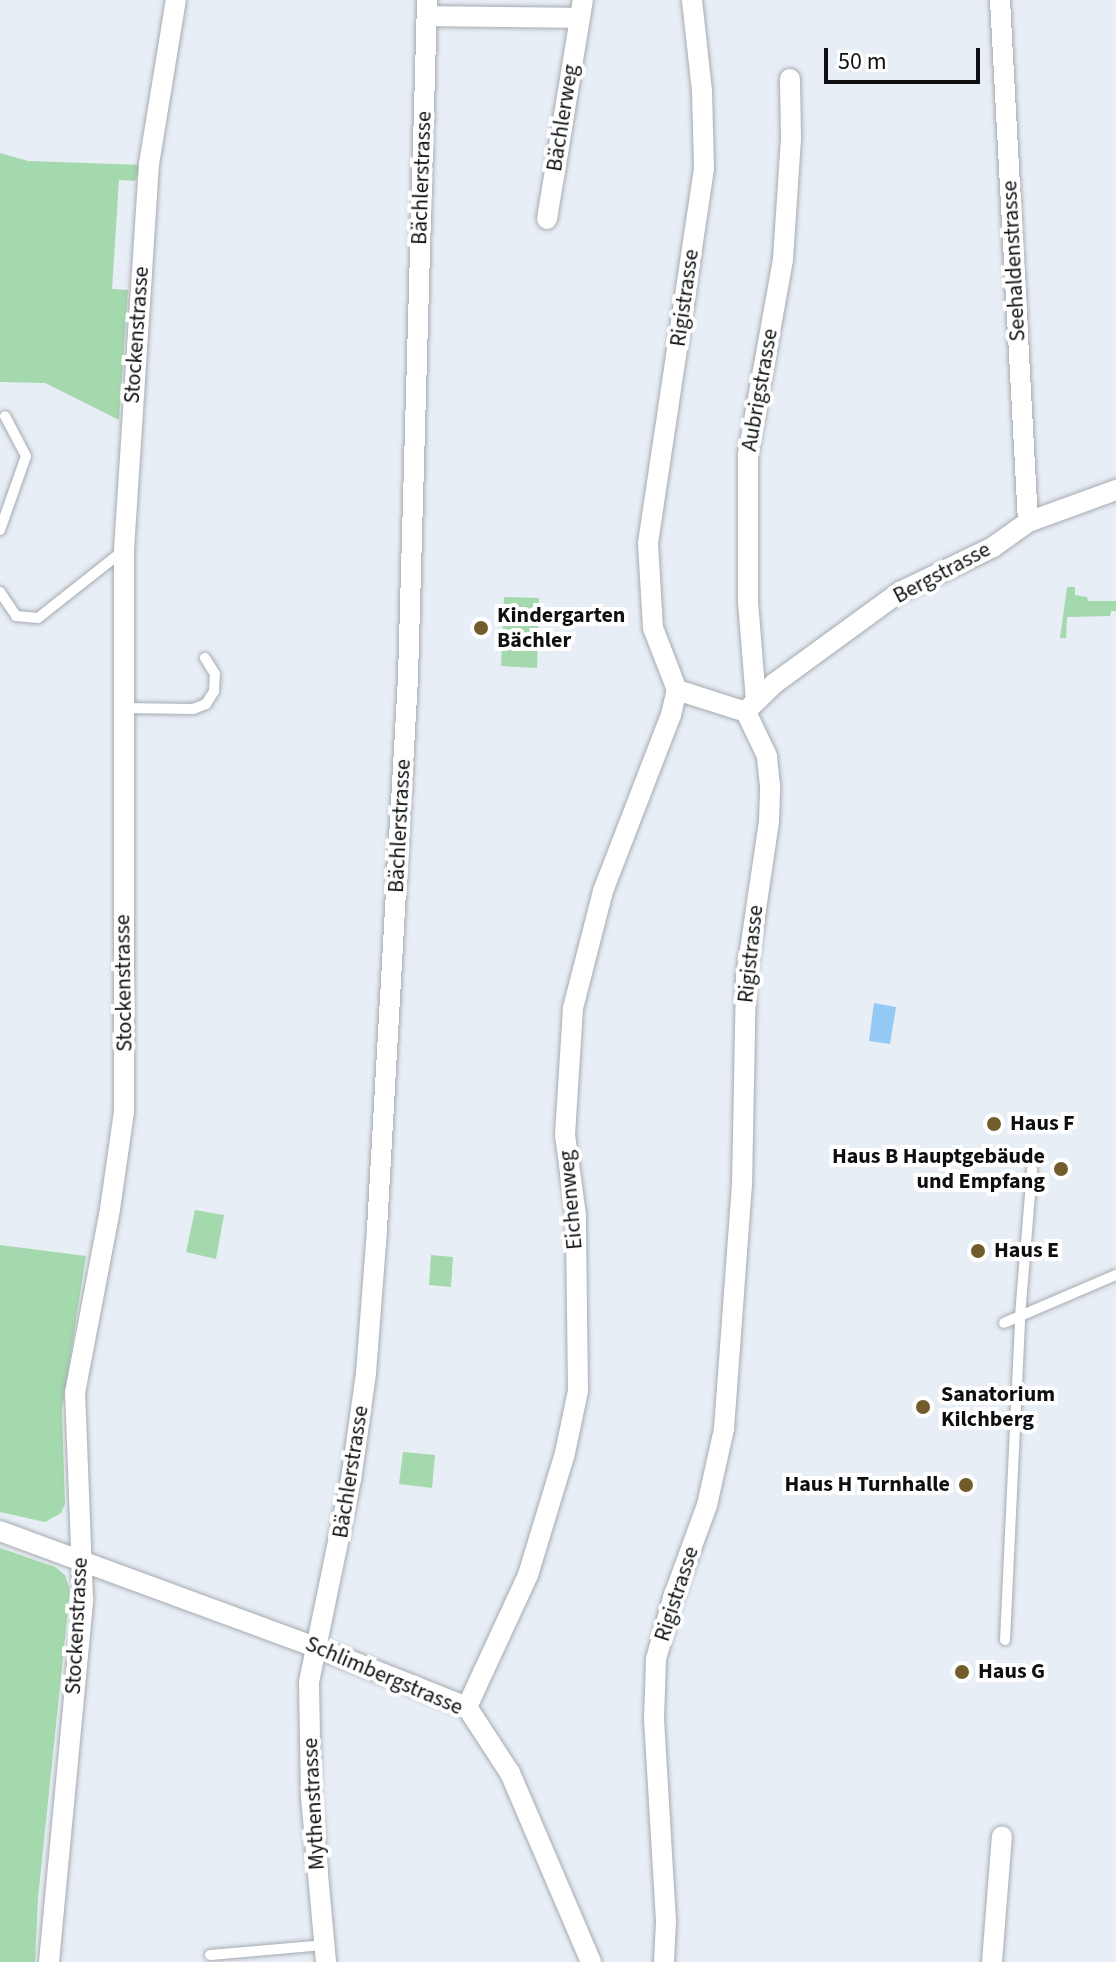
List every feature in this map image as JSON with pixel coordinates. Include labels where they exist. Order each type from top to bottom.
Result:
[{"type":"street","name":"Stockenstrasse","points":[[49,1962],[81,1633],[82,1561],[74,1439],[75,1393],[110,1209],[124,1112],[124,550],[149,164],[176,0]]},
{"type":"street","name":"Rigistrasse","points":[[677,690],[653,628],[648,543],[704,168],[702,91],[692,0]]},
{"type":"street","name":"Seehaldenstrasse","points":[[1000,0],[1028,522]]},
{"type":"street","name":"Bächlerweg","points":[[427,8],[581,9],[547,219]]},
{"type":"street","name":"Bächlerstrasse","points":[[316,1647],[342,1532],[366,1373],[385,1106],[408,678],[427,8]]},
{"type":"street","name":"Aubrigstrasse","points":[[751,707],[748,454],[783,259],[791,139],[790,79]]},
{"type":"street","name":"Bergstrasse","points":[[751,707],[775,683],[900,592],[993,547],[1028,522],[1116,490]]},
{"type":"street","points":[[677,690],[751,707]]},
{"type":"street","name":"Eichenweg","points":[[467,1707],[528,1575],[552,1502],[575,1406],[578,1391],[576,1215],[565,1135],[573,1008],[603,891],[671,715],[677,690]]},
{"type":"street","name":"Rigistrasse","points":[[664,1962],[666,1921],[654,1720],[656,1659],[673,1598],[707,1505],[724,1429],[742,1186],[746,977],[769,821],[767,756],[751,707]]},
{"type":"street","name":"Schlimbergstrasse","points":[[0,1531],[316,1647],[467,1707],[510,1773],[591,1962]]},
{"type":"street","name":"Mythenstrasse","points":[[316,1647],[309,1682],[311,1796],[325,1953]]},
{"type":"street","points":[[992,1962],[1002,1836]]},
{"type":"lane","points":[[0,530],[26,456],[5,416]]},
{"type":"lane","points":[[0,592],[16,616],[38,618],[124,550]]},
{"type":"lane","points":[[123,708],[193,709],[206,704],[214,691],[215,674],[205,658]]},
{"type":"lane","points":[[1005,1640],[1020,1316],[1032,1169]]},
{"type":"lane","points":[[1004,1323],[1116,1275]]},
{"type":"lane","points":[[210,1955],[325,1953]]},
{"type":"green space","points":[[0,153],[28,161],[142,165],[135,181],[119,180],[112,289],[128,290],[119,420],[45,383],[0,382]]},
{"type":"green space","points":[[1067,587],[1075,587],[1075,595],[1087,597],[1088,601],[1116,601],[1116,611],[1111,611],[1110,616],[1067,617],[1066,638],[1060,638]]},
{"type":"green space","points":[[504,597],[539,598],[537,668],[501,666]]},
{"type":"green space","points":[[195,1210],[224,1215],[216,1259],[186,1252]]},
{"type":"green space","points":[[0,1245],[86,1256],[62,1410],[65,1504],[61,1513],[45,1522],[0,1512]]},
{"type":"green space","points":[[431,1255],[453,1257],[451,1287],[429,1285]]},
{"type":"green space","points":[[403,1452],[435,1455],[432,1488],[399,1484]]},
{"type":"green space","points":[[0,1548],[55,1567],[65,1575],[70,1590],[38,1898],[35,1962],[0,1962]]},
{"type":"water","points":[[874,1003],[896,1007],[890,1044],[869,1041]]},
{"type":"place","name":"Kindergarten Bächler","points":[[481,628]]},
{"type":"place","name":"Haus F","points":[[994,1124]]},
{"type":"place","name":"Haus B Hauptgebäude und Empfang","points":[[1061,1169]]},
{"type":"place","name":"Haus E","points":[[978,1251]]},
{"type":"place","name":"Sanatorium Kilchberg","points":[[923,1407]]},
{"type":"place","name":"Haus H Turnhalle","points":[[966,1485]]},
{"type":"place","name":"Haus G","points":[[962,1672]]}]
